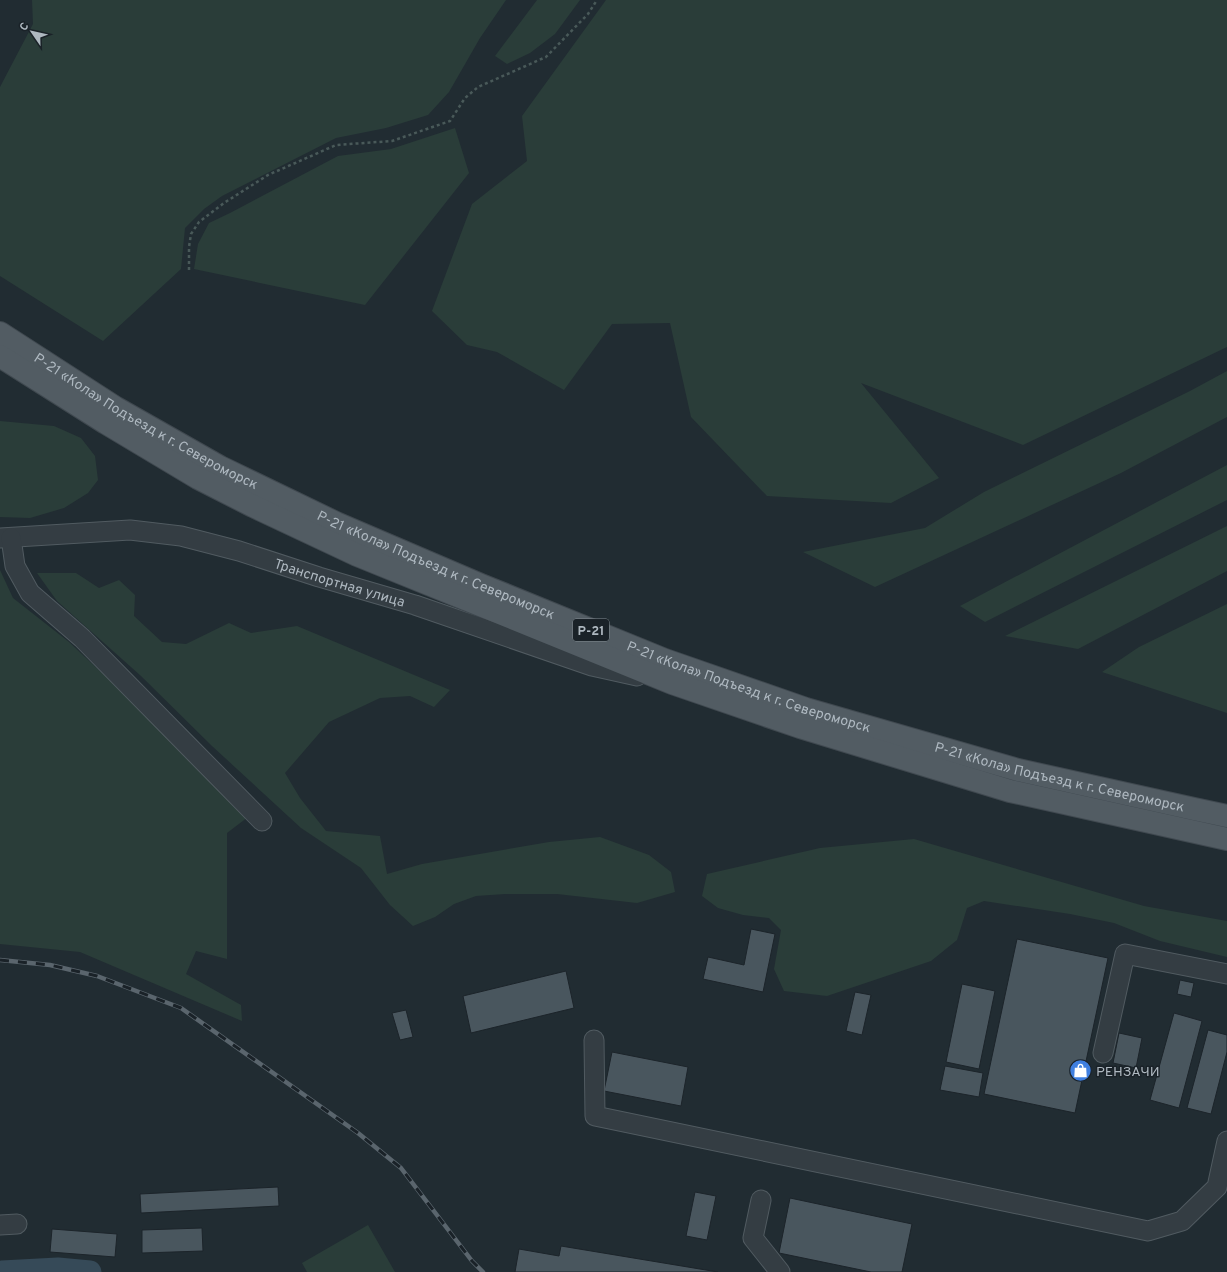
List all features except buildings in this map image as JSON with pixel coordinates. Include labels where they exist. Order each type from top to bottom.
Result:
[{"type":"main road","name":"Р-21 «Кола» Подъезд к г. Североморск","points":[[0,333],[116,408],[220,467],[336,523],[488,588],[664,660],[806,709],[1018,770],[1194,810],[1227,816]]},
{"type":"main road","name":"Р-21 «Кола» Подъезд к г. Североморск","points":[[0,356],[106,423],[198,478],[252,506],[357,555],[672,683],[800,727],[1010,791],[1227,838]]},
{"type":"street","name":"Транспортная улица","points":[[5,538],[130,530],[181,536],[239,551],[319,577],[415,605],[592,666],[672,683]]},
{"type":"street","points":[[5,538],[15,566],[30,593],[82,638],[262,821]]},
{"type":"street","points":[[1103,1053],[1125,954],[1227,974]]},
{"type":"street","points":[[594,1040],[595,1116],[1148,1231],[1182,1221],[1222,1191],[1227,1141]]},
{"type":"street","points":[[761,1200],[753,1238],[780,1272]]},
{"type":"path","points":[[189,270],[191,234],[199,222],[224,203],[268,175],[336,145],[392,141],[450,121],[465,98],[478,86],[546,57],[588,14],[597,0]]},
{"type":"green space","points":[[32,0],[506,0],[480,38],[449,92],[428,115],[386,128],[336,138],[222,196],[204,209],[185,228],[181,269],[103,341],[0,276],[0,87],[33,24]]},
{"type":"green space","points":[[537,0],[580,0],[555,34],[530,53],[507,64],[495,56]]},
{"type":"green space","points":[[606,0],[1227,0],[1227,347],[1023,445],[861,383],[939,478],[891,503],[767,496],[691,417],[670,323],[612,324],[564,390],[497,352],[467,345],[432,311],[472,204],[527,161],[522,116]]},
{"type":"green space","points":[[455,128],[469,173],[365,305],[194,269],[198,244],[209,223],[338,156],[391,149]]},
{"type":"green space","points":[[1227,371],[1227,417],[1121,473],[875,587],[803,552],[925,528],[984,492],[1190,391]]},
{"type":"green space","points":[[0,421],[54,426],[81,438],[95,456],[98,480],[88,493],[64,508],[30,518],[0,517]]},
{"type":"green space","points":[[1227,465],[1227,500],[985,622],[960,606]]},
{"type":"green space","points":[[1227,526],[1227,571],[1078,649],[1005,636]]},
{"type":"green space","points":[[0,570],[13,598],[69,642],[135,704],[248,817],[227,833],[227,959],[196,951],[186,974],[241,1005],[242,1021],[80,952],[0,944]]},
{"type":"green space","points":[[37,573],[76,573],[99,588],[119,580],[135,595],[134,616],[162,642],[186,644],[229,623],[251,633],[297,626],[450,690],[434,707],[410,696],[380,698],[329,722],[285,773],[300,798],[326,831],[380,836],[387,874],[422,864],[549,842],[600,837],[649,855],[671,872],[675,892],[637,903],[557,894],[505,894],[476,896],[454,904],[435,917],[413,926],[390,905],[361,868],[301,828],[212,746],[141,676],[57,601]]},
{"type":"green space","points":[[1227,604],[1227,713],[1102,672],[1139,647]]},
{"type":"green space","points":[[914,839],[1144,906],[1227,921],[1227,957],[1160,941],[1114,923],[1070,914],[984,901],[967,908],[957,940],[931,961],[827,996],[784,991],[774,969],[781,930],[769,918],[743,915],[718,908],[702,896],[707,874],[820,848]]},
{"type":"green space","points":[[368,1225],[395,1272],[307,1272],[302,1263]]},
{"type":"waterway","points":[[2,1272],[58,1269],[90,1272]]},
{"type":"railway","points":[[0,960],[50,965],[97,976],[181,1008],[358,1133],[401,1168],[472,1261],[483,1272]]},
{"type":"place","name":"РЕНЗАЧИ","points":[[1080,1071]]}]
